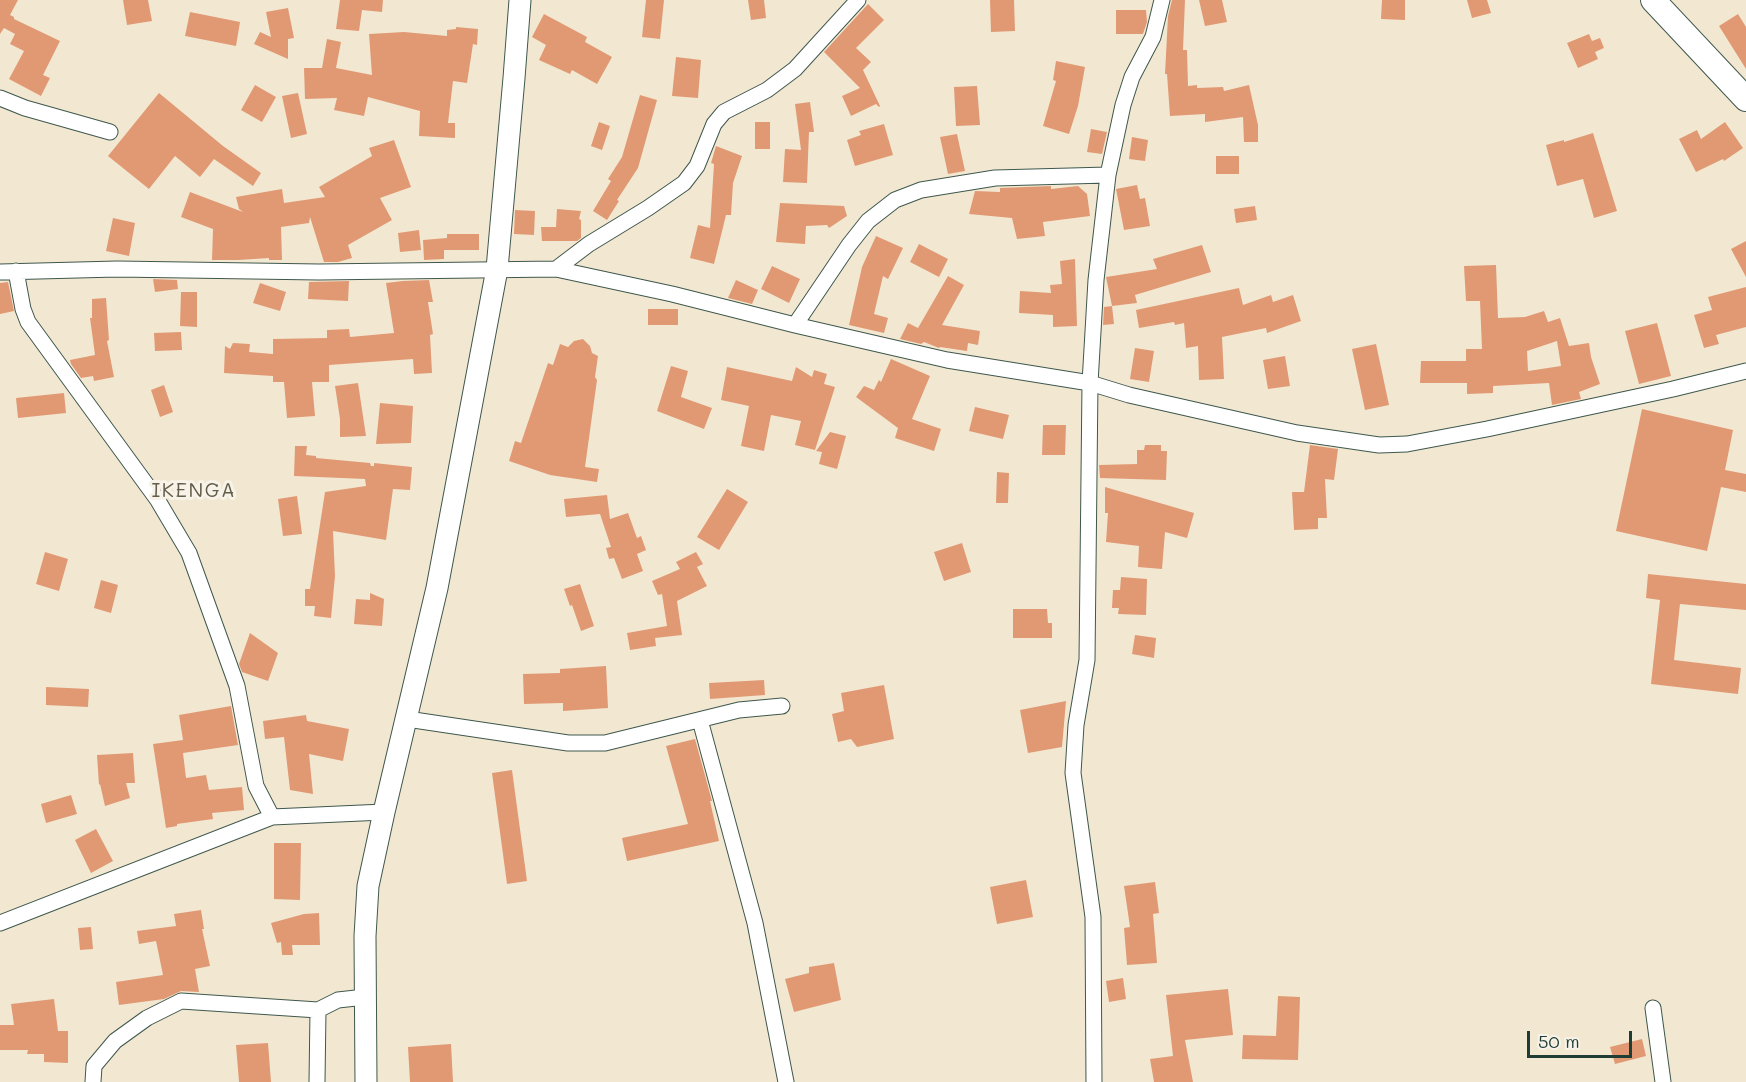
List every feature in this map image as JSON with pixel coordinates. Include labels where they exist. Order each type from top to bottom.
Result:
[{"type":"main road","points":[[366,1082],[365,936],[368,886],[437,588],[497,269],[520,0]]},
{"type":"main road","points":[[1653,0],[1746,99]]},
{"type":"street","points":[[556,269],[588,243],[648,208],[684,183],[697,166],[714,124],[724,112],[767,90],[795,69],[858,0]]},
{"type":"street","points":[[1094,1082],[1093,917],[1073,773],[1076,725],[1087,660],[1090,383],[1096,280],[1108,176],[1123,105],[1132,77],[1153,37],[1162,0]]},
{"type":"street","points":[[0,98],[25,108],[110,132]]},
{"type":"street","points":[[795,326],[849,245],[868,222],[895,200],[921,190],[995,178],[1108,176]]},
{"type":"street","points":[[0,272],[117,269],[319,272],[556,269],[672,294],[795,326],[947,360],[1090,383],[1150,400],[1274,428],[1379,445],[1407,444],[1487,429],[1746,371]]},
{"type":"street","points":[[16,271],[23,309],[28,322],[156,499],[189,553],[237,686],[256,786],[272,817]]},
{"type":"street","points":[[407,719],[568,744],[605,743],[739,710],[782,706]]},
{"type":"street","points":[[700,720],[755,923],[786,1082]]},
{"type":"street","points":[[0,923],[272,817],[384,812]]},
{"type":"street","points":[[93,1082],[94,1066],[115,1041],[147,1018],[181,1001],[318,1010],[338,1000],[365,997]]},
{"type":"street","points":[[1653,1008],[1663,1082]]},
{"type":"street","points":[[317,1082],[318,1010]]},
{"type":"building","points":[[0,0],[18,0],[10,15],[14,19],[60,41],[43,75],[50,78],[41,96],[9,79],[24,51],[10,44],[15,34],[4,28],[0,34]]},
{"type":"building","points":[[123,0],[148,0],[152,21],[127,25]]},
{"type":"building","points":[[340,0],[383,0],[382,12],[362,10],[359,31],[336,29]]},
{"type":"building","points":[[646,0],[664,0],[660,39],[642,37]]},
{"type":"building","points":[[748,0],[764,0],[766,18],[751,20]]},
{"type":"building","points":[[990,0],[1014,0],[1015,31],[991,32]]},
{"type":"building","points":[[1172,0],[1185,0],[1183,50],[1187,50],[1188,86],[1223,87],[1224,91],[1249,85],[1258,125],[1258,142],[1244,142],[1243,117],[1205,122],[1205,114],[1170,116],[1167,74],[1165,74],[1168,16]]},
{"type":"building","points":[[1199,0],[1222,0],[1227,22],[1205,26]]},
{"type":"building","points":[[1382,0],[1405,0],[1405,20],[1381,19]]},
{"type":"building","points":[[1467,0],[1487,0],[1491,13],[1472,18]]},
{"type":"building","points":[[868,4],[884,20],[856,48],[871,62],[863,70],[880,106],[876,104],[851,116],[842,96],[860,88],[824,52]]},
{"type":"building","points":[[288,8],[294,38],[288,39],[288,59],[254,44],[260,32],[271,37],[266,12]]},
{"type":"building","points":[[1116,10],[1146,10],[1147,22],[1143,34],[1116,34]]},
{"type":"building","points":[[190,12],[240,22],[236,46],[185,36]]},
{"type":"building","points":[[544,14],[587,37],[585,42],[612,57],[597,84],[572,70],[570,74],[539,60],[546,45],[532,37]]},
{"type":"building","points":[[1738,14],[1746,27],[1746,69],[1719,26]]},
{"type":"building","points":[[456,27],[478,29],[477,45],[473,44],[467,83],[453,81],[448,123],[455,123],[455,138],[419,136],[420,111],[368,97],[364,116],[334,110],[337,98],[305,99],[304,68],[322,68],[327,39],[341,42],[336,68],[372,75],[369,34],[404,32],[447,36],[447,30],[456,29]]},
{"type":"building","points":[[1589,34],[1592,41],[1600,38],[1604,48],[1595,52],[1598,59],[1578,68],[1567,43]]},
{"type":"building","points":[[676,57],[701,60],[698,98],[672,96]]},
{"type":"building","points":[[1056,61],[1085,67],[1078,106],[1069,134],[1043,126],[1056,81],[1053,80]]},
{"type":"building","points":[[255,85],[276,97],[262,122],[241,110]]},
{"type":"building","points":[[977,86],[980,125],[956,126],[954,87]]},
{"type":"building","points":[[159,93],[223,146],[261,173],[253,186],[214,159],[200,177],[175,156],[149,189],[108,156]]},
{"type":"building","points":[[298,93],[307,134],[291,138],[282,96]]},
{"type":"building","points":[[640,95],[657,100],[638,168],[607,220],[593,211],[611,181],[608,179],[622,157]]},
{"type":"building","points":[[810,102],[814,132],[809,132],[807,183],[783,182],[785,149],[801,150],[795,104]]},
{"type":"building","points":[[599,122],[610,126],[602,150],[591,146]]},
{"type":"building","points":[[755,122],[770,122],[770,149],[755,149]]},
{"type":"building","points":[[1725,122],[1743,148],[1724,161],[1723,159],[1696,172],[1679,139],[1697,130],[1701,139]]},
{"type":"building","points":[[884,124],[893,155],[855,166],[847,140],[861,135],[859,131]]},
{"type":"building","points":[[1091,129],[1107,132],[1102,154],[1087,152]]},
{"type":"building","points":[[1593,133],[1617,211],[1594,218],[1583,179],[1557,186],[1546,145]]},
{"type":"building","points":[[957,134],[965,171],[948,174],[940,137]]},
{"type":"building","points":[[1132,137],[1148,140],[1145,161],[1129,159]]},
{"type":"building","points":[[394,140],[411,187],[380,198],[392,220],[348,245],[352,258],[338,262],[324,262],[310,217],[309,223],[281,227],[282,260],[269,260],[269,258],[212,260],[213,229],[181,217],[190,192],[243,212],[239,209],[236,197],[282,189],[284,203],[325,197],[319,187],[372,156],[369,148]]},
{"type":"building","points":[[716,146],[742,156],[733,183],[731,215],[726,215],[714,264],[690,258],[698,225],[710,228],[714,164],[711,163]]},
{"type":"building","points":[[1216,156],[1239,156],[1239,174],[1216,174]]},
{"type":"building","points":[[1137,185],[1140,199],[1145,198],[1150,226],[1124,230],[1116,189]]},
{"type":"building","points":[[1051,186],[1051,189],[1078,186],[1087,194],[1090,216],[1043,222],[1045,236],[1017,239],[1012,218],[969,214],[975,191],[1000,192],[1000,188]]},
{"type":"building","points":[[780,203],[844,206],[847,216],[829,228],[827,225],[806,226],[805,244],[776,242]]},
{"type":"building","points":[[1255,206],[1257,220],[1236,223],[1234,209]]},
{"type":"building","points":[[557,209],[581,211],[579,219],[581,220],[581,238],[577,241],[542,241],[541,227],[556,227]]},
{"type":"building","points":[[515,210],[535,211],[534,235],[514,234]]},
{"type":"building","points":[[113,218],[135,223],[129,256],[106,251]]},
{"type":"building","points":[[419,230],[421,250],[400,252],[398,233]]},
{"type":"building","points":[[447,234],[479,234],[479,250],[444,250],[444,259],[424,260],[423,240],[447,238]]},
{"type":"building","points":[[876,236],[903,248],[888,279],[883,276],[874,314],[888,318],[884,333],[849,325],[862,267]]},
{"type":"building","points":[[1746,241],[1746,277],[1731,249]]},
{"type":"building","points":[[919,244],[948,259],[939,277],[910,262]]},
{"type":"building","points":[[1202,245],[1211,272],[1135,295],[1137,303],[1112,306],[1106,277],[1157,269],[1153,259]]},
{"type":"building","points":[[1075,259],[1077,326],[1053,327],[1053,315],[1019,313],[1020,291],[1051,293],[1050,285],[1062,284],[1060,261]]},
{"type":"building","points":[[1496,265],[1498,318],[1525,317],[1544,311],[1548,322],[1560,318],[1569,346],[1589,343],[1600,384],[1579,392],[1581,399],[1552,405],[1549,383],[1493,386],[1493,393],[1467,394],[1467,383],[1420,383],[1421,361],[1466,361],[1466,349],[1482,349],[1480,301],[1466,301],[1464,266]],"holes":[[[1557,341],[1561,366],[1528,371],[1527,351]]]},
{"type":"building","points":[[772,266],[800,279],[789,303],[761,289]]},
{"type":"building","points":[[948,276],[964,285],[942,325],[980,331],[978,345],[968,343],[967,351],[939,348],[924,342],[921,344],[900,339],[908,323],[918,328]]},
{"type":"building","points":[[153,279],[177,280],[178,289],[155,292]]},
{"type":"building","points":[[429,280],[433,302],[428,302],[433,334],[430,335],[432,373],[414,374],[413,359],[329,365],[329,382],[312,382],[315,416],[287,418],[284,382],[273,382],[273,376],[224,373],[225,346],[230,349],[233,343],[250,344],[249,352],[273,354],[273,339],[327,338],[327,330],[349,329],[350,337],[394,333],[386,283]]},
{"type":"building","points":[[736,280],[758,290],[752,304],[728,298]]},
{"type":"building","points":[[349,281],[348,301],[308,299],[309,282]]},
{"type":"building","points":[[8,282],[14,311],[0,314],[0,283]]},
{"type":"building","points":[[260,283],[286,292],[280,311],[253,303]]},
{"type":"building","points":[[1746,287],[1746,327],[1716,335],[1719,344],[1704,348],[1694,315],[1712,310],[1708,297]]},
{"type":"building","points":[[1239,288],[1243,305],[1271,295],[1273,302],[1293,295],[1301,321],[1267,333],[1266,328],[1222,337],[1224,379],[1199,380],[1198,346],[1186,348],[1184,323],[1175,325],[1174,322],[1139,328],[1136,310]]},
{"type":"building","points":[[181,292],[197,292],[197,327],[180,326]]},
{"type":"building","points":[[106,298],[109,340],[107,341],[114,377],[94,381],[93,376],[81,378],[70,360],[95,355],[90,318],[92,318],[92,299]]},
{"type":"building","points":[[1112,306],[1114,324],[1103,325],[1104,307]]},
{"type":"building","points":[[648,309],[678,309],[678,325],[648,325]]},
{"type":"building","points":[[1657,323],[1671,376],[1639,384],[1625,331]]},
{"type":"building","points":[[181,332],[182,350],[155,351],[154,333]]},
{"type":"building","points":[[583,339],[590,346],[592,353],[598,356],[585,467],[599,469],[597,482],[550,475],[509,461],[515,441],[521,443],[548,363],[553,365],[560,344],[568,347],[574,341]]},
{"type":"building","points":[[1376,344],[1389,405],[1365,410],[1352,349]]},
{"type":"building","points":[[1135,348],[1154,351],[1149,382],[1130,379]]},
{"type":"building","points":[[1285,356],[1290,386],[1268,389],[1263,360]]},
{"type":"building","points":[[891,359],[930,376],[912,419],[941,429],[934,451],[895,438],[898,428],[856,397],[864,386],[874,390],[879,380],[881,382]]},
{"type":"building","points":[[671,366],[688,371],[681,397],[712,408],[704,429],[657,411]]},
{"type":"building","points":[[727,367],[792,381],[796,367],[812,377],[814,370],[827,374],[824,384],[835,387],[815,450],[795,445],[801,421],[771,415],[764,451],[741,446],[749,406],[721,400]]},
{"type":"building","points":[[358,383],[366,436],[340,437],[335,386]]},
{"type":"building","points":[[164,385],[173,412],[160,417],[151,390]]},
{"type":"building","points":[[64,393],[66,413],[18,418],[16,398]]},
{"type":"building","points":[[380,403],[413,406],[411,443],[376,444]]},
{"type":"building","points":[[975,407],[1009,415],[1003,439],[969,431]]},
{"type":"building","points":[[1642,409],[1733,430],[1725,470],[1746,474],[1746,492],[1721,487],[1707,551],[1616,531]]},
{"type":"building","points":[[1043,425],[1066,425],[1065,455],[1042,455]]},
{"type":"building","points":[[830,432],[846,436],[837,469],[819,464],[822,452],[816,451]]},
{"type":"building","points":[[1145,445],[1161,445],[1161,451],[1167,451],[1166,480],[1100,478],[1099,465],[1137,464],[1137,450],[1144,450]]},
{"type":"building","points":[[1310,445],[1338,449],[1334,480],[1325,479],[1327,518],[1318,518],[1318,529],[1294,530],[1292,492],[1304,492]]},
{"type":"building","points":[[295,446],[307,446],[306,455],[316,456],[316,458],[370,463],[371,466],[374,466],[374,463],[412,467],[410,490],[393,489],[386,540],[333,531],[335,576],[331,618],[314,616],[315,606],[305,606],[305,589],[310,589],[325,492],[366,486],[365,479],[294,476]]},
{"type":"building","points":[[997,472],[1009,473],[1008,503],[996,503]]},
{"type":"building","points":[[1105,487],[1194,513],[1187,538],[1165,532],[1162,569],[1138,567],[1139,546],[1106,542],[1108,513],[1105,513]]},
{"type":"building","points":[[727,489],[748,502],[719,550],[697,537]]},
{"type":"building","points":[[607,495],[610,519],[628,513],[637,538],[641,536],[646,550],[637,554],[643,571],[622,579],[614,558],[609,559],[606,548],[611,547],[600,514],[566,517],[564,499]]},
{"type":"building","points":[[297,496],[302,534],[283,536],[278,499]]},
{"type":"building","points":[[962,543],[971,572],[944,581],[934,552]]},
{"type":"building","points":[[45,552],[68,559],[59,591],[36,584]]},
{"type":"building","points":[[696,552],[703,564],[697,567],[707,586],[677,601],[682,635],[655,638],[656,646],[630,650],[627,633],[667,626],[662,594],[658,595],[652,581],[680,569],[676,562]]},
{"type":"building","points":[[1648,574],[1746,584],[1746,610],[1680,604],[1674,660],[1741,668],[1738,694],[1651,684],[1660,600],[1646,598]]},
{"type":"building","points":[[1121,577],[1147,579],[1146,615],[1118,614],[1119,608],[1112,608],[1113,590],[1120,590]]},
{"type":"building","points":[[101,580],[118,585],[111,613],[94,608]]},
{"type":"building","points":[[580,584],[594,626],[581,631],[564,589]]},
{"type":"building","points":[[370,593],[384,599],[382,626],[354,624],[356,599],[370,600]]},
{"type":"building","points":[[1013,609],[1047,609],[1048,623],[1052,623],[1052,638],[1013,638]]},
{"type":"building","points":[[250,633],[278,653],[268,681],[242,672],[239,664]]},
{"type":"building","points":[[1135,635],[1156,638],[1154,658],[1132,654]]},
{"type":"building","points":[[606,666],[608,708],[563,711],[563,703],[524,704],[523,674],[560,673],[560,669]]},
{"type":"building","points":[[764,680],[765,695],[710,699],[709,683]]},
{"type":"building","points":[[884,685],[894,739],[857,747],[851,739],[838,742],[832,714],[844,711],[841,693]]},
{"type":"building","points":[[46,687],[89,689],[88,707],[46,705]]},
{"type":"building","points":[[1066,701],[1062,747],[1028,753],[1020,710]]},
{"type":"building","points":[[231,706],[238,745],[183,753],[186,778],[206,775],[209,790],[242,787],[244,810],[212,813],[213,819],[177,824],[177,826],[166,828],[153,744],[183,740],[179,715]]},
{"type":"building","points":[[306,715],[307,721],[349,729],[343,761],[309,754],[313,794],[290,790],[284,737],[265,739],[263,721]]},
{"type":"building","points":[[695,739],[712,801],[710,801],[719,841],[627,861],[622,838],[688,824],[666,746]]},
{"type":"building","points":[[133,753],[135,783],[126,783],[130,798],[105,806],[99,785],[97,755]]},
{"type":"building","points":[[512,770],[527,881],[507,884],[492,773]]},
{"type":"building","points":[[71,795],[77,814],[46,823],[41,804]]},
{"type":"building","points":[[96,829],[113,861],[91,873],[75,840]]},
{"type":"building","points":[[274,843],[301,843],[300,900],[274,899]]},
{"type":"building","points":[[1026,880],[1033,917],[997,924],[990,887]]},
{"type":"building","points":[[1155,882],[1159,913],[1153,914],[1157,963],[1127,965],[1124,928],[1130,927],[1124,886]]},
{"type":"building","points":[[201,910],[204,929],[202,929],[210,966],[195,969],[199,992],[181,991],[164,999],[119,1005],[116,982],[163,975],[156,941],[139,944],[137,931],[176,926],[174,914]]},
{"type":"building","points":[[319,913],[320,945],[292,945],[293,955],[282,955],[281,942],[277,943],[271,923],[304,914]]},
{"type":"building","points":[[91,927],[93,949],[80,950],[78,928]]},
{"type":"building","points":[[834,963],[841,1000],[794,1012],[785,979],[809,973],[809,967]]},
{"type":"building","points":[[1123,978],[1126,999],[1109,1002],[1106,981]]},
{"type":"building","points":[[1228,989],[1233,1035],[1185,1040],[1193,1082],[1154,1082],[1150,1059],[1173,1056],[1166,995]]},
{"type":"building","points":[[1278,996],[1300,997],[1298,1060],[1242,1059],[1243,1035],[1276,1036]]},
{"type":"building","points":[[54,999],[58,1031],[68,1031],[68,1063],[44,1062],[44,1054],[27,1054],[28,1050],[0,1050],[0,1025],[14,1025],[11,1004]]},
{"type":"building","points":[[1642,1039],[1646,1056],[1615,1064],[1610,1047]]},
{"type":"building","points":[[268,1043],[271,1082],[239,1082],[236,1045]]},
{"type":"building","points":[[451,1044],[453,1082],[410,1082],[408,1047]]},
{"type":"district","name":"IKENGA","points":[[194,491]]}]
